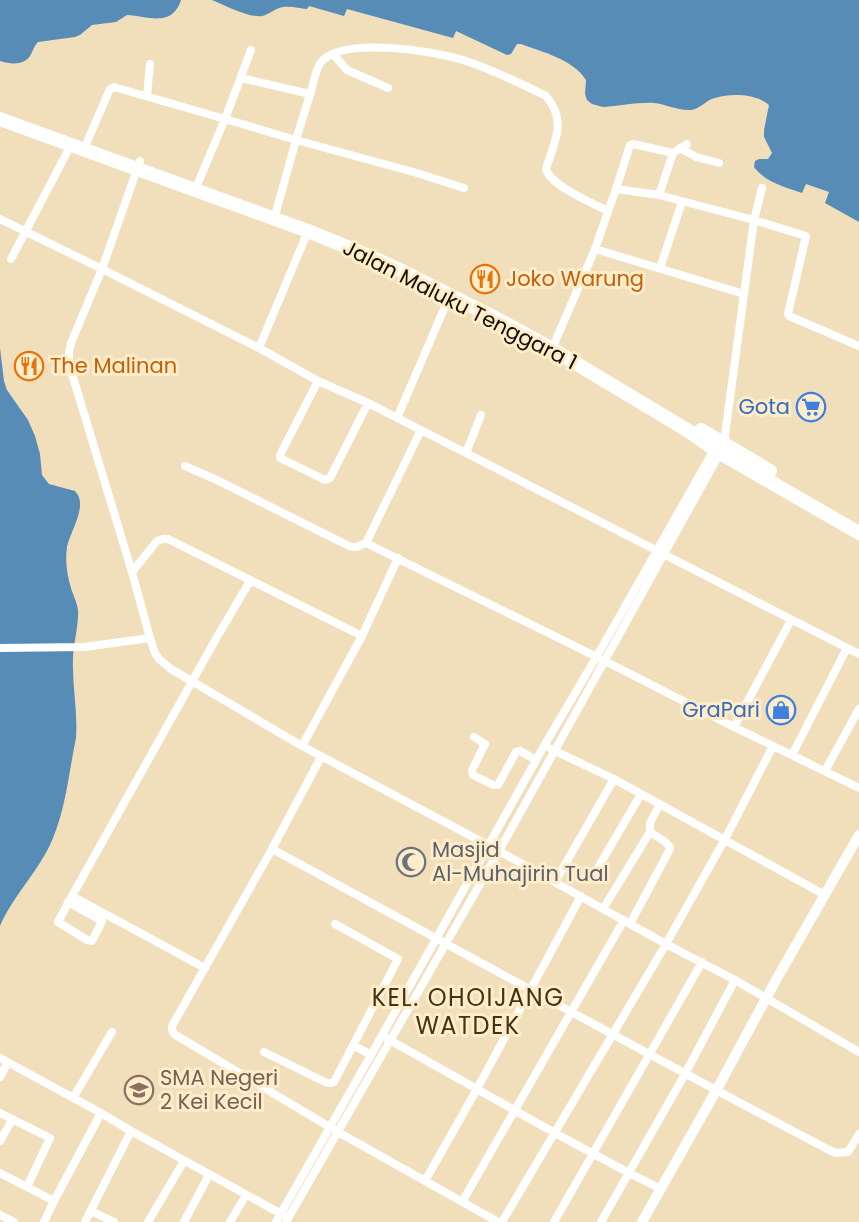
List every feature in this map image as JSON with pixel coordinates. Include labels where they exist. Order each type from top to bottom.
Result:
[{"type":"highway","name":"Jalan Maluku Tenggara 1","points":[[0,110],[87,142],[139,165],[369,256],[553,346]]},
{"type":"highway","name":"Jalan Maluku Tenggara 1","points":[[0,119],[71,145],[198,183],[342,237],[429,275],[553,346],[687,430],[721,444],[859,525]]},
{"type":"highway","name":"Jalan Maluku Tenggara 1","points":[[721,444],[859,533]]},
{"type":"street","points":[[276,212],[321,63],[333,54],[352,48],[375,47],[458,58],[546,96],[552,104],[559,128],[546,169],[547,173],[555,182],[608,211]]},
{"type":"street","points":[[198,183],[251,50]]},
{"type":"street","points":[[333,54],[347,70],[388,88]]},
{"type":"street","points":[[147,96],[150,64]]},
{"type":"street","points":[[241,78],[310,94]]},
{"type":"street","points":[[87,142],[114,87],[464,188]]},
{"type":"street","points":[[11,259],[71,145]]},
{"type":"street","points":[[553,346],[595,249],[630,145],[673,153]]},
{"type":"street","points":[[659,195],[673,153],[684,146],[696,157],[719,163]]},
{"type":"street","points":[[139,165],[102,270],[71,343],[68,358],[150,638],[159,659],[191,683],[321,757],[735,980],[859,1052]]},
{"type":"street","points":[[276,1222],[285,1218],[386,1038],[437,937],[536,760],[661,551],[721,444],[754,220],[762,188]]},
{"type":"street","points":[[616,189],[659,195],[806,236],[788,314],[859,346]]},
{"type":"street","points":[[660,268],[682,202]]},
{"type":"street","points":[[0,219],[259,348],[318,381],[368,403],[661,551],[859,654]]},
{"type":"street","points":[[259,348],[308,231]]},
{"type":"street","points":[[595,249],[744,294]]},
{"type":"street","points":[[397,418],[450,295]]},
{"type":"street","points":[[318,381],[280,458],[325,480],[330,478],[368,403]]},
{"type":"street","points":[[466,453],[481,415]]},
{"type":"street","points":[[185,466],[218,480],[351,547],[356,547],[366,543],[421,430]]},
{"type":"street","points":[[132,572],[157,541],[168,539],[362,636]]},
{"type":"street","points":[[366,543],[859,788]]},
{"type":"street","points":[[335,1129],[371,1055],[386,1038],[446,943],[499,851],[605,660],[661,551]]},
{"type":"street","points":[[302,746],[362,636],[398,558]]},
{"type":"street","points":[[70,899],[102,921],[92,941],[58,922],[70,899],[191,683],[250,581]]},
{"type":"street","points":[[734,727],[792,620]]},
{"type":"street","points":[[0,648],[84,647],[150,638]]},
{"type":"street","points":[[792,755],[847,648]]},
{"type":"street","points":[[825,771],[859,709]]},
{"type":"street","points":[[474,737],[485,744],[472,770],[473,775],[493,785],[498,785],[516,752],[520,751],[536,760]]},
{"type":"street","points":[[544,746],[614,779],[825,895]]},
{"type":"street","points":[[321,757],[172,1029],[174,1034],[335,1129],[500,1222],[666,944],[774,746]]},
{"type":"street","points":[[555,882],[614,779]]},
{"type":"street","points":[[596,871],[641,794]]},
{"type":"street","points":[[603,909],[650,832],[650,823],[660,804]]},
{"type":"street","points":[[462,1202],[514,1110],[670,849],[664,841],[650,832]]},
{"type":"street","points":[[642,1222],[859,834]]},
{"type":"street","points":[[272,849],[832,1152],[844,1154],[858,1140]]},
{"type":"street","points":[[424,1181],[477,1089],[580,896]]},
{"type":"street","points":[[70,899],[205,968]]},
{"type":"street","points":[[264,1052],[331,1083],[334,1082],[398,959],[335,924]]},
{"type":"street","points":[[554,1222],[702,962]]},
{"type":"street","points":[[601,1222],[735,980]]},
{"type":"street","points":[[73,1098],[112,1032]]},
{"type":"street","points":[[386,1038],[555,1133],[661,1189]]},
{"type":"street","points":[[353,1045],[371,1055]]},
{"type":"street","points":[[0,1058],[246,1194],[285,1218]]},
{"type":"street","points":[[0,1077],[8,1062]]},
{"type":"street","points":[[0,1113],[50,1138],[27,1187]]},
{"type":"street","points":[[44,1222],[101,1113]]},
{"type":"street","points":[[0,1141],[12,1120]]},
{"type":"street","points":[[85,1222],[131,1131]]},
{"type":"street","points":[[148,1222],[184,1161]]},
{"type":"street","points":[[0,1173],[54,1201]]},
{"type":"street","points":[[184,1222],[209,1175]]},
{"type":"street","points":[[230,1222],[246,1194]]},
{"type":"street","points":[[91,1211],[114,1222]]},
{"type":"street","points":[[0,1215],[14,1222]]},
{"type":"water","points":[[0,0],[181,0],[177,9],[165,17],[127,15],[116,22],[92,25],[75,37],[38,42],[27,59],[8,63],[0,61]]},
{"type":"water","points":[[212,0],[859,0],[859,222],[825,203],[829,192],[806,184],[802,193],[770,180],[754,167],[755,161],[768,159],[772,153],[764,137],[769,105],[764,101],[736,95],[712,99],[691,110],[654,103],[603,107],[587,100],[586,80],[573,67],[557,57],[521,44],[517,44],[511,54],[507,55],[456,31],[453,38],[347,9],[344,16],[309,6],[307,9],[286,7],[256,16]]},
{"type":"water","points":[[0,348],[4,381],[7,390],[28,420],[35,436],[42,475],[49,484],[75,491],[80,503],[66,552],[67,573],[78,616],[73,660],[76,738],[67,789],[48,850],[12,903],[0,926]]},
{"type":"place","name":"Joko Warung","points":[[485,279]]},
{"type":"place","name":"The Malinan","points":[[29,366]]},
{"type":"place","name":"Gota","points":[[811,407]]},
{"type":"place","name":"GraPari","points":[[781,710]]},
{"type":"place","name":"Masjid Al-Muhajirin Tual","points":[[411,862]]},
{"type":"place","name":"SMA Negeri 2 Kei Kecil","points":[[139,1090]]},
{"type":"district","name":"KEL. OHOIJANG WATDEK","points":[[468,1012]]}]
